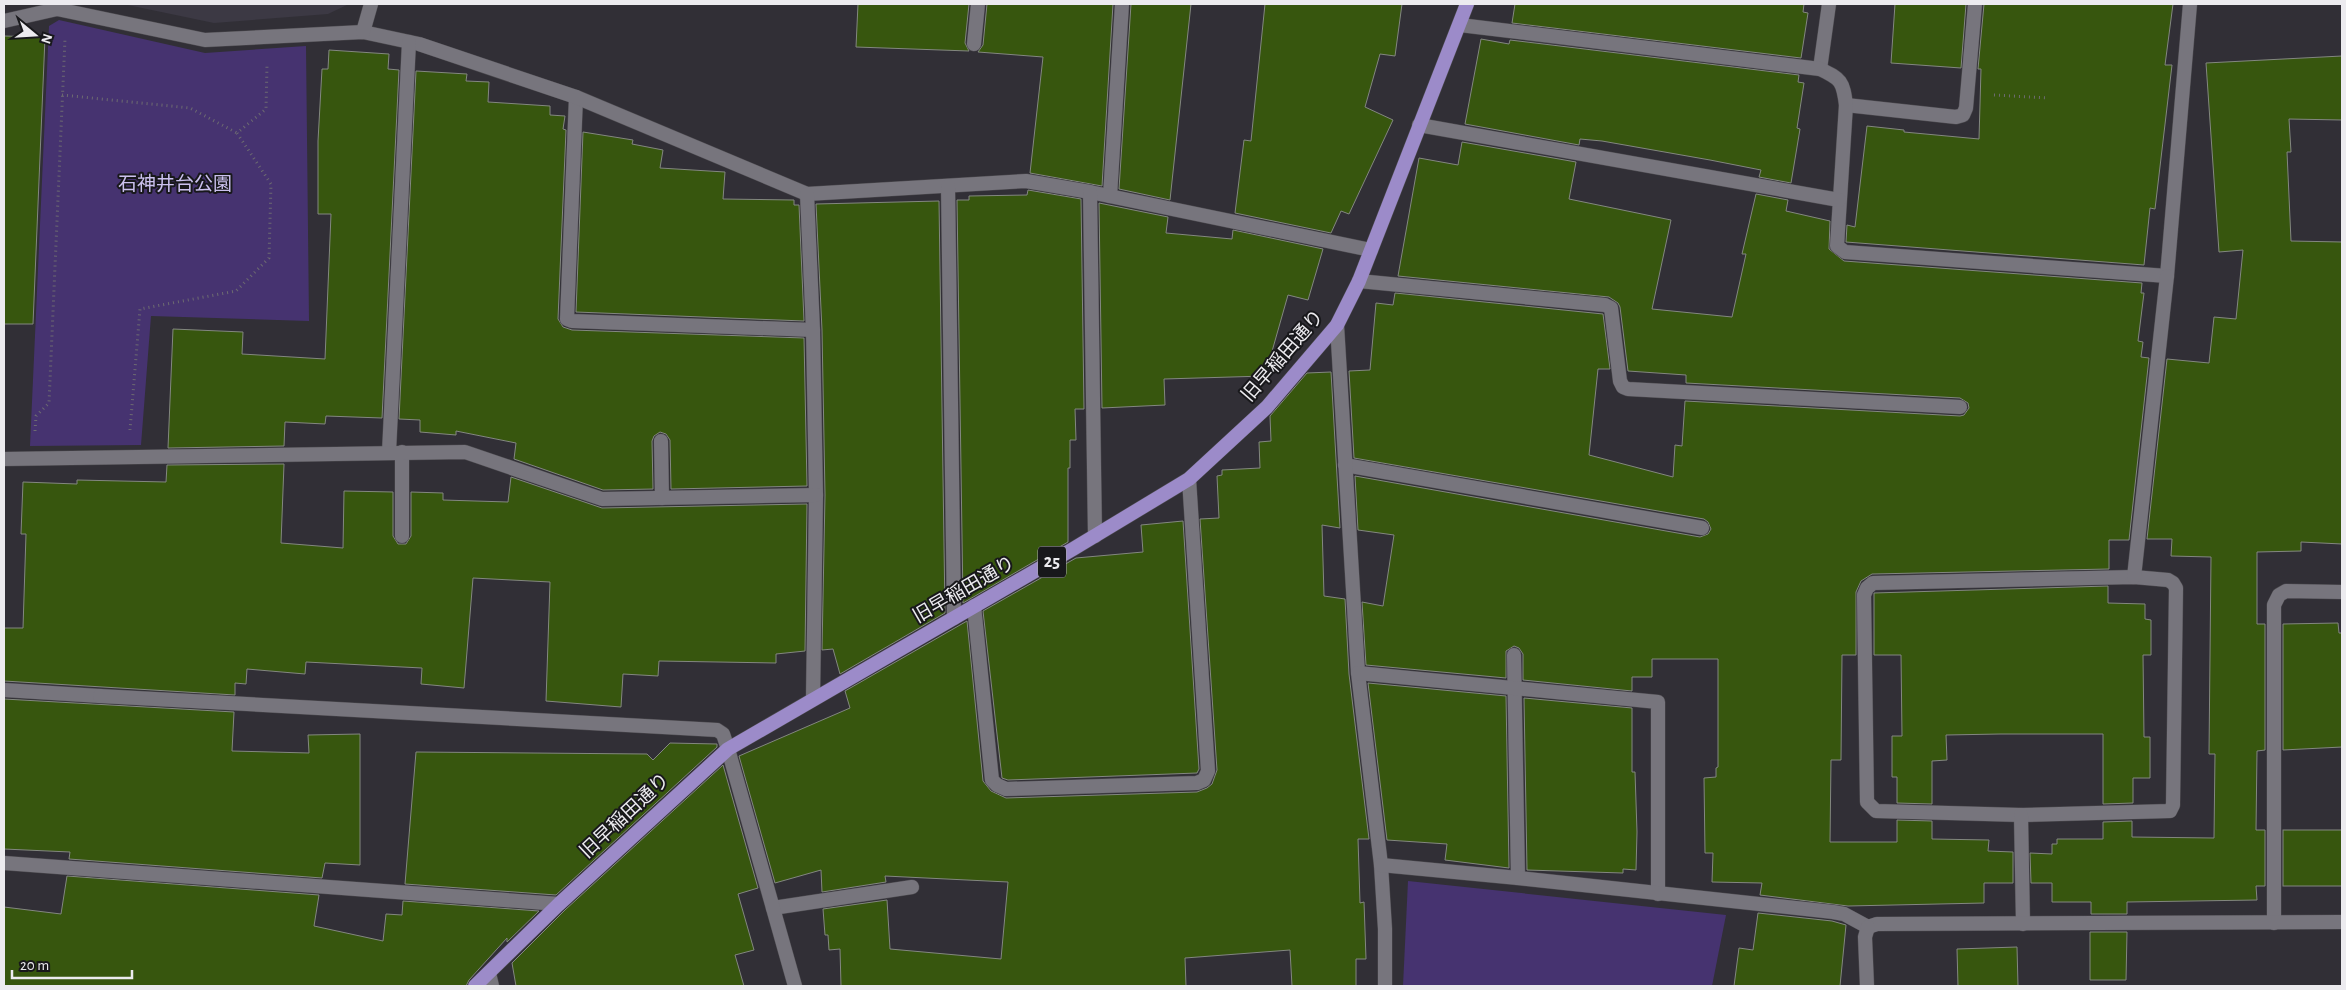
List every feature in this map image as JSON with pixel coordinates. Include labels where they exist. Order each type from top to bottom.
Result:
[{"type":"main road","name":"旧早稲田通り","points":[[475,986],[490,979],[559,904],[728,748],[1095,536],[1189,479],[1266,407],[1337,325],[1359,280],[1467,4]]},
{"type":"street","points":[[363,32],[371,4]]},
{"type":"street","points":[[974,44],[978,4]]},
{"type":"street","points":[[1110,196],[1122,4]]},
{"type":"street","points":[[1820,69],[1829,4]]},
{"type":"street","points":[[1846,105],[1956,117],[1963,115],[1967,94],[1975,4]]},
{"type":"street","points":[[2134,577],[2167,276],[2190,4]]},
{"type":"street","points":[[4,21],[57,9],[205,40],[363,32],[409,42],[576,96],[806,194],[1026,181],[1110,196],[1371,250]]},
{"type":"street","points":[[1460,25],[1820,69],[1841,81],[1844,86],[1846,105],[1837,246],[1845,252],[2167,276]]},
{"type":"street","points":[[402,536],[395,452],[409,42]]},
{"type":"street","points":[[576,96],[567,319],[572,321],[813,330]]},
{"type":"street","points":[[1419,125],[1839,200]]},
{"type":"street","points":[[948,186],[954,618]]},
{"type":"street","points":[[1090,192],[1095,536]]},
{"type":"street","points":[[806,194],[813,330],[816,494],[813,699]]},
{"type":"street","points":[[1359,280],[1606,305],[1611,308],[1620,381],[1623,387],[1628,389],[1960,407]]},
{"type":"street","points":[[1337,325],[1358,673],[1381,865],[1385,929],[1385,986]]},
{"type":"street","points":[[661,441],[662,498]]},
{"type":"street","points":[[4,459],[34,457],[465,452],[602,499],[816,494]]},
{"type":"street","points":[[1345,465],[1702,528]]},
{"type":"street","points":[[974,606],[992,780],[997,785],[1006,790],[1197,783],[1204,780],[1208,771],[1189,479]]},
{"type":"street","points":[[2134,577],[2168,580],[2173,583],[2176,588],[2173,805],[2170,811],[2166,813],[2021,815],[1876,811],[1871,808],[1867,802],[1864,595],[1867,588],[1873,583],[2134,577]]},
{"type":"street","points":[[2274,923],[2274,605],[2279,595],[2286,591],[2342,592]]},
{"type":"street","points":[[1514,655],[1518,878]]},
{"type":"street","points":[[1358,673],[1658,702],[1658,894]]},
{"type":"street","points":[[4,690],[717,730],[722,734],[728,748],[794,986]]},
{"type":"street","points":[[2021,815],[2023,924]]},
{"type":"street","points":[[4,863],[559,904]]},
{"type":"street","points":[[1381,865],[1833,912],[1844,914],[1868,927],[1878,924],[2342,922]]},
{"type":"street","points":[[773,908],[912,887]]},
{"type":"street","points":[[1866,986],[1866,937],[1868,927]]},
{"type":"path","points":[[34,457],[36,416],[49,403],[66,10]]},
{"type":"path","points":[[237,133],[266,109],[266,37]]},
{"type":"path","points":[[1967,94],[2048,98]]},
{"type":"path","points":[[62,95],[190,108],[237,133],[271,184],[270,258],[236,291],[140,309],[128,456]]},
{"type":"shaded area","points":[[123,4],[349,4],[328,14],[214,23]]},
{"type":"green space","name":"石神井台公園","points":[[59,20],[205,53],[306,46],[309,321],[151,316],[141,445],[30,446],[49,26]]},
{"type":"green space","points":[[1408,881],[1726,915],[1712,986],[1403,986]]},
{"type":"building","points":[[858,4],[969,4],[965,43],[969,51],[856,47]]},
{"type":"building","points":[[987,4],[1113,4],[1102,186],[1030,173],[1043,57],[978,52],[983,45]]},
{"type":"building","points":[[1131,4],[1191,4],[1170,200],[1119,189]]},
{"type":"building","points":[[1265,4],[1402,4],[1395,56],[1380,54],[1365,107],[1393,120],[1349,214],[1341,211],[1331,233],[1235,213],[1244,140],[1251,141]]},
{"type":"building","points":[[1515,4],[1804,4],[1803,12],[1808,13],[1801,58],[1512,23]]},
{"type":"building","points":[[1895,4],[1966,4],[1961,68],[1891,63]]},
{"type":"building","points":[[1984,4],[2173,4],[2165,65],[2172,65],[2155,209],[2150,208],[2144,265],[1846,242],[1847,225],[1855,227],[1867,126],[1904,130],[1904,132],[1979,139],[1981,69],[1978,69]]},
{"type":"building","points":[[4,36],[45,37],[33,324],[4,324]]},
{"type":"building","points":[[1481,39],[1509,44],[1510,40],[1799,75],[1798,82],[1804,83],[1797,128],[1800,129],[1791,183],[1759,177],[1761,170],[1710,160],[1602,141],[1580,139],[1579,145],[1465,124]]},
{"type":"building","points":[[329,50],[389,54],[388,69],[399,70],[382,418],[326,416],[325,424],[285,422],[284,446],[168,448],[173,329],[243,332],[242,354],[325,359],[331,214],[318,214],[318,141],[322,69],[328,69]]},
{"type":"building","points":[[2342,56],[2342,120],[2289,119],[2291,152],[2287,152],[2291,241],[2342,242],[2342,544],[2301,542],[2301,551],[2257,552],[2257,624],[2265,624],[2265,750],[2257,751],[2256,830],[2265,830],[2265,886],[2256,886],[2257,900],[2127,902],[2127,914],[2091,914],[2091,902],[2052,902],[2052,883],[2031,883],[2030,853],[2052,854],[2052,844],[2057,844],[2057,839],[2103,839],[2103,822],[2132,821],[2132,837],[2214,838],[2215,754],[2209,754],[2211,557],[2171,556],[2172,539],[2147,539],[2167,359],[2209,363],[2214,317],[2236,319],[2243,250],[2219,252],[2206,63]]},
{"type":"building","points":[[416,71],[467,74],[466,81],[489,82],[488,102],[550,106],[550,115],[565,116],[563,129],[566,130],[558,319],[563,327],[572,330],[804,338],[807,486],[671,489],[670,440],[666,434],[660,432],[654,436],[652,441],[653,489],[603,490],[514,459],[516,443],[456,431],[456,435],[420,432],[420,420],[399,419]]},
{"type":"building","points":[[583,132],[633,140],[632,144],[663,150],[660,168],[725,172],[723,199],[794,200],[794,205],[799,205],[804,321],[576,312]]},
{"type":"building","points":[[1462,142],[1576,162],[1569,199],[1671,220],[1652,309],[1732,317],[1746,254],[1742,254],[1756,194],[1788,200],[1786,211],[1830,221],[1829,249],[1844,261],[2142,283],[2141,293],[2144,293],[2138,341],[2143,342],[2141,357],[2149,358],[2129,540],[2109,540],[2109,569],[1872,574],[1861,581],[1856,592],[1856,655],[1842,655],[1841,760],[1831,760],[1830,842],[1897,842],[1897,820],[1932,821],[1932,839],[1989,840],[1988,851],[2013,852],[2013,883],[1984,883],[1984,903],[1848,906],[1760,895],[1762,883],[1712,882],[1713,853],[1705,853],[1704,778],[1716,777],[1716,768],[1718,767],[1718,659],[1652,659],[1652,677],[1632,677],[1632,691],[1523,680],[1523,654],[1519,648],[1514,646],[1506,651],[1506,678],[1366,665],[1362,602],[1383,606],[1394,535],[1358,530],[1355,476],[1700,537],[1708,534],[1711,529],[1708,522],[1704,519],[1354,458],[1349,371],[1370,370],[1376,303],[1393,305],[1395,293],[1603,314],[1610,369],[1598,369],[1589,455],[1673,477],[1675,445],[1682,446],[1685,401],[1960,416],[1964,415],[1969,408],[1968,403],[1960,398],[1686,383],[1686,375],[1628,371],[1620,307],[1618,303],[1609,297],[1398,276],[1419,158],[1458,165]]},
{"type":"building","points":[[1028,190],[1081,199],[1084,409],[1075,409],[1076,440],[1070,440],[1068,542],[963,603],[957,200],[969,200],[969,196],[1027,195]]},
{"type":"building","points":[[939,201],[945,613],[840,674],[833,649],[822,650],[825,495],[822,330],[816,204]]},
{"type":"building","points":[[1099,203],[1168,217],[1166,233],[1232,239],[1233,230],[1323,249],[1308,300],[1288,295],[1265,376],[1164,379],[1165,405],[1102,408]]},
{"type":"building","points":[[1331,372],[1340,528],[1322,525],[1324,596],[1345,599],[1349,674],[1369,839],[1358,839],[1360,903],[1364,902],[1366,959],[1356,959],[1356,986],[1292,986],[1290,950],[1185,958],[1186,986],[841,986],[840,949],[829,950],[828,935],[825,935],[823,909],[887,900],[890,949],[1001,959],[1008,882],[885,876],[886,882],[822,892],[821,870],[775,883],[739,756],[850,708],[845,691],[967,621],[983,781],[991,791],[1006,798],[1197,792],[1207,788],[1212,784],[1217,770],[1200,519],[1219,518],[1217,476],[1222,475],[1222,470],[1260,468],[1259,442],[1271,441],[1270,416],[1307,373]]},
{"type":"building","points":[[284,464],[281,543],[343,548],[344,491],[393,492],[393,536],[398,544],[406,544],[411,536],[411,492],[443,493],[443,500],[508,502],[511,477],[602,508],[807,504],[805,651],[776,654],[776,663],[659,661],[658,676],[623,674],[621,707],[546,701],[550,582],[473,578],[464,688],[421,684],[422,668],[306,662],[305,674],[247,669],[246,684],[235,683],[235,695],[4,681],[4,628],[23,628],[26,534],[21,534],[23,482],[77,484],[77,480],[166,482],[167,465]]},
{"type":"building","points":[[1183,521],[1199,769],[1197,773],[1008,780],[1002,778],[983,611],[1076,558],[1143,552],[1141,525]]},
{"type":"building","points":[[2108,586],[2108,603],[2145,604],[2145,619],[2151,620],[2151,655],[2143,655],[2144,737],[2150,737],[2150,778],[2133,778],[2133,803],[2103,804],[2103,734],[2000,734],[1946,735],[1947,760],[1932,761],[1932,804],[1897,803],[1897,777],[1892,777],[1892,736],[1902,736],[1901,655],[1874,655],[1874,593]]},
{"type":"building","points":[[2338,623],[2339,633],[2342,633],[2342,747],[2283,750],[2283,624]]},
{"type":"building","points":[[1368,683],[1506,696],[1509,868],[1445,860],[1447,844],[1387,840]]},
{"type":"building","points":[[1524,698],[1632,708],[1632,772],[1635,772],[1637,832],[1636,870],[1623,869],[1623,873],[1527,870]]},
{"type":"building","points":[[4,699],[234,712],[232,751],[309,753],[308,735],[360,734],[360,865],[325,863],[322,878],[69,859],[70,852],[4,849]]},
{"type":"building","points":[[670,743],[717,744],[717,747],[556,895],[405,884],[416,752],[647,754],[653,760]]},
{"type":"building","points":[[723,765],[758,888],[738,894],[754,950],[735,955],[744,986],[516,986],[512,963],[565,910]]},
{"type":"building","points":[[2283,830],[2342,830],[2342,886],[2283,886]]},
{"type":"building","points":[[67,876],[319,895],[314,926],[383,941],[386,914],[402,915],[403,901],[539,911],[507,942],[507,938],[469,980],[466,986],[4,986],[4,907],[61,914]]},
{"type":"building","points":[[1758,913],[1832,921],[1846,925],[1840,986],[1734,986],[1739,948],[1753,950]]},
{"type":"building","points":[[2090,932],[2127,932],[2126,980],[2090,980]]},
{"type":"building","points":[[2017,947],[2018,986],[1958,986],[1957,949]]}]
